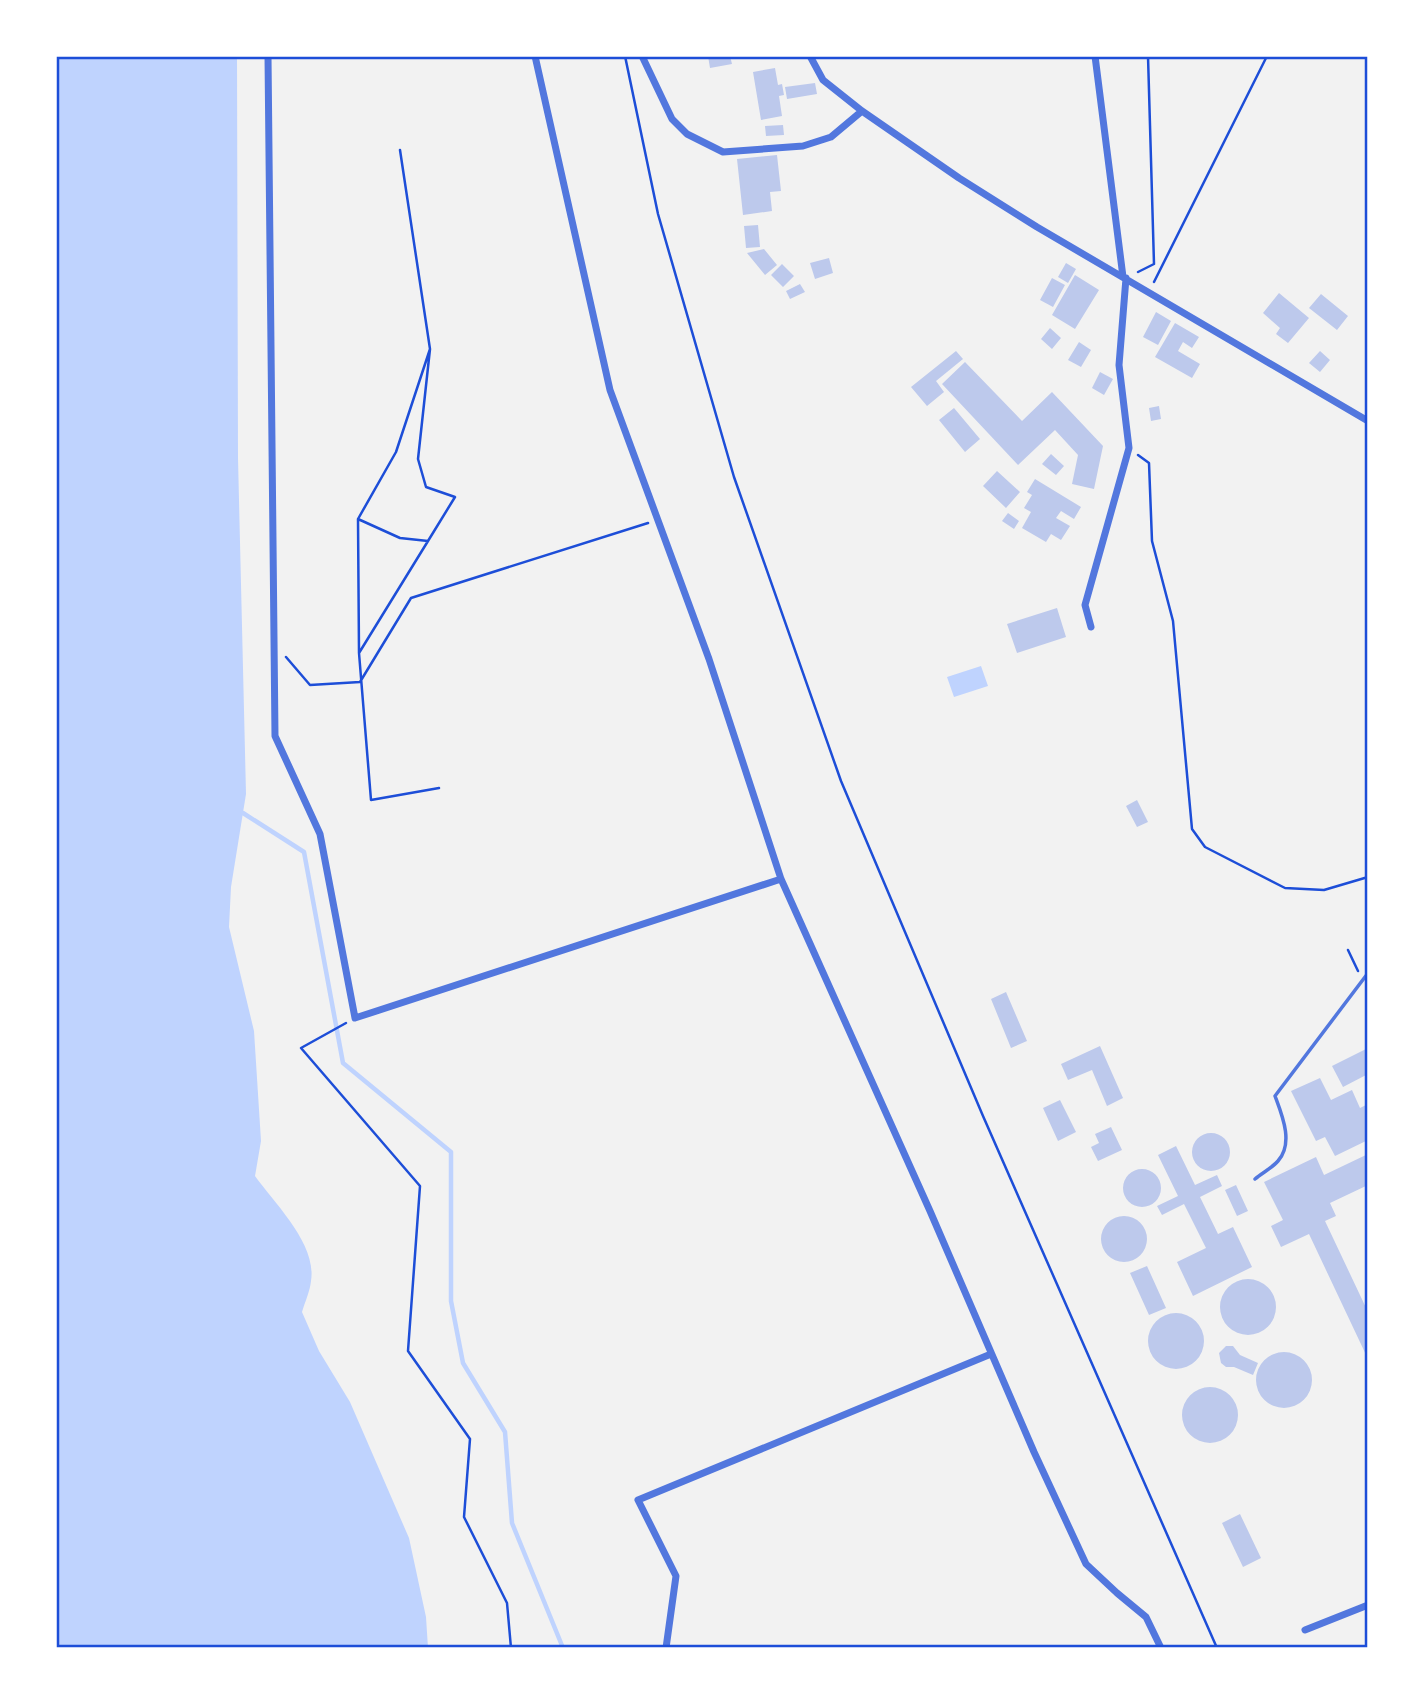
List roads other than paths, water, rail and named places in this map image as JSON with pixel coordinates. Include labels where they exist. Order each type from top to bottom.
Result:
[{"type":"street","points":[[268,56],[275,736],[320,834],[355,1018],[781,878]]},
{"type":"street","points":[[535,56],[610,390],[709,659],[781,878],[1086,1564],[1146,1617],[1161,1648]]},
{"type":"street","points":[[642,56],[672,119],[687,134],[723,152],[803,146],[831,137],[862,111]]},
{"type":"street","points":[[810,56],[823,80],[862,111],[959,178],[1368,421]]},
{"type":"street","points":[[1091,626],[1085,605],[1129,448],[1119,365],[1124,278],[1094,56]]},
{"type":"street","points":[[666,1648],[676,1576],[638,1500],[991,1354]]},
{"type":"street","points":[[1305,1630],[1368,1605]]},
{"type":"lane","points":[[1255,1179],[1278,1161],[1284,1150],[1286,1128],[1275,1096],[1368,973]]},
{"type":"water","points":[[56,56],[237,56],[238,458],[246,794],[231,887],[229,927],[254,1031],[261,1141],[255,1176],[293,1225],[308,1253],[311,1281],[302,1312],[319,1351],[350,1402],[409,1538],[426,1617],[428,1648],[56,1648]]},
{"type":"water","points":[[981,666],[988,686],[954,697],[947,677]]},
{"type":"waterway","points":[[243,813],[304,852],[343,1063],[451,1152],[451,1301],[463,1363],[505,1432],[512,1523],[563,1648]]}]
